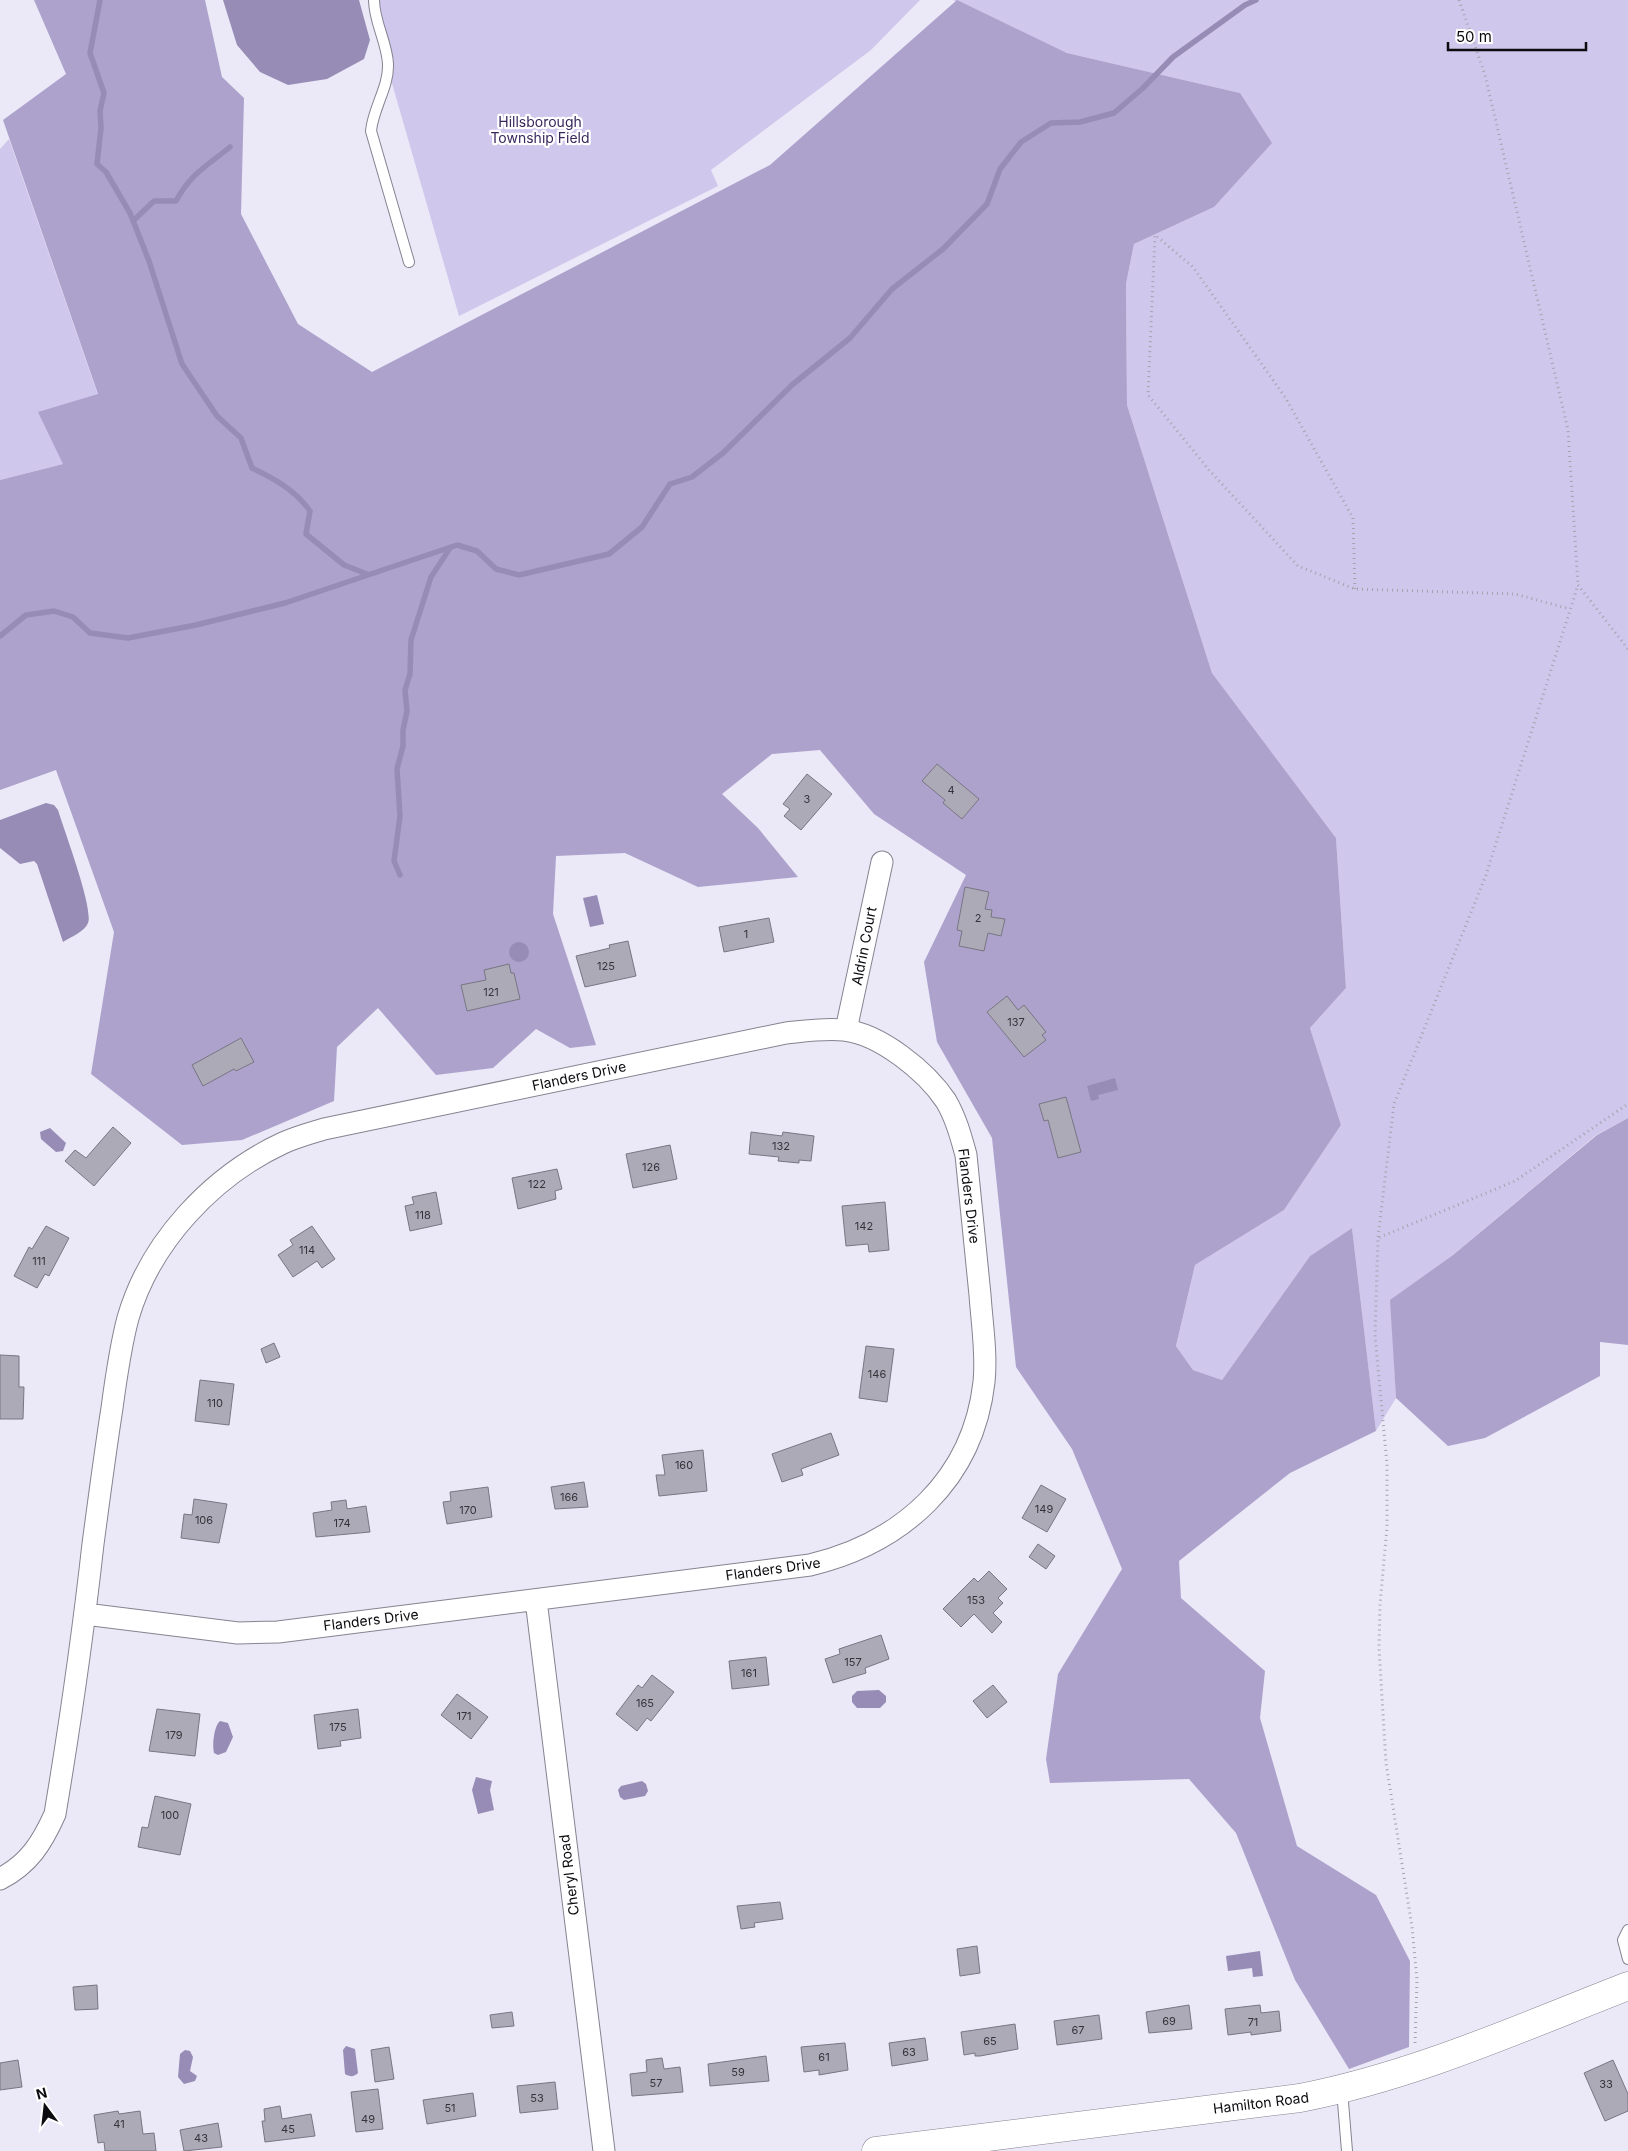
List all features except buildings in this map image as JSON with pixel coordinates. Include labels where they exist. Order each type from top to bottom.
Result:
[{"type":"street","name":"Aldrin Court","points":[[846,1030],[882,862]]},
{"type":"street","name":"Flanders Drive","points":[[0,1879],[14,1872],[32,1856],[44,1839],[55,1814],[85,1614],[102,1472],[120,1351],[129,1317],[155,1258],[178,1225],[216,1187],[244,1166],[284,1142],[324,1129],[786,1033],[821,1029],[846,1030],[874,1040],[903,1057],[927,1078],[946,1101],[958,1126],[966,1155],[984,1350],[984,1383],[975,1421],[962,1454],[943,1485],[924,1507],[896,1530],[839,1558],[810,1565],[278,1632],[238,1633],[85,1614]]},
{"type":"street","name":"Cheryl Road","points":[[536,1600],[604,2151]]},
{"type":"street","name":"Hamilton Road","points":[[876,2151],[1300,2098],[1342,2090],[1414,2069],[1628,1986]]},
{"type":"lane","points":[[374,0],[388,66],[385,85],[372,116],[371,131],[409,262]]},
{"type":"lane","points":[[1628,1930],[1623,1940],[1628,1959]]},
{"type":"lane","points":[[1342,2090],[1347,2151]]},
{"type":"path","points":[[1414,2069],[1417,1980],[1412,1927],[1386,1763],[1379,1648],[1380,1605],[1387,1527],[1387,1464],[1375,1335],[1378,1238],[1394,1104],[1486,875],[1578,585],[1568,430],[1485,75],[1459,0]]},
{"type":"path","points":[[1355,589],[1353,518],[1285,397],[1193,267],[1155,235],[1148,395],[1209,470],[1298,566],[1355,589],[1515,594],[1570,610]]},
{"type":"path","points":[[1578,585],[1628,649]]},
{"type":"path","points":[[1378,1238],[1515,1181],[1628,1104]]},
{"type":"green space","name":"Hillsborough Township Field","points":[[368,0],[920,0],[871,50],[711,170],[718,186],[459,316]]},
{"type":"green space","points":[[953,0],[1628,0],[1628,1118],[1596,1135],[1453,1255],[1391,1300],[1396,1398],[1376,1431],[1352,1228],[1310,1256],[1222,1380],[1193,1370],[1176,1346],[1195,1265],[1284,1210],[1341,1125],[1310,1028],[1346,988],[1336,838],[1212,673],[1127,405],[1126,284],[1134,244],[1214,207],[1240,93],[1067,53]]},
{"type":"green space","points":[[9,139],[98,395],[63,464],[0,480],[0,149]]},
{"type":"shaded area","points":[[34,0],[205,0],[222,77],[244,98],[241,214],[298,324],[372,372],[770,165],[957,0],[1067,53],[1240,93],[1272,143],[1214,207],[1134,244],[1126,284],[1127,405],[1212,673],[1336,838],[1346,988],[1310,1028],[1341,1125],[1284,1210],[1195,1265],[1176,1346],[1193,1370],[1222,1380],[1310,1256],[1352,1228],[1376,1431],[1290,1473],[1179,1561],[1181,1598],[1265,1671],[1260,1718],[1297,1846],[1376,1895],[1410,1961],[1409,2047],[1349,2069],[1295,1980],[1236,1833],[1189,1779],[1050,1783],[1046,1759],[1058,1674],[1122,1569],[1072,1449],[1016,1367],[992,1138],[937,1042],[924,962],[966,875],[874,814],[820,750],[772,754],[722,794],[758,828],[798,877],[698,887],[625,853],[556,856],[553,914],[596,1045],[570,1048],[536,1029],[493,1068],[436,1075],[378,1008],[337,1047],[334,1101],[242,1140],[182,1145],[91,1074],[114,932],[56,770],[0,790],[0,480],[63,464],[38,412],[98,394],[3,120],[66,74]]},
{"type":"shaded area","points":[[223,0],[359,0],[370,40],[364,59],[327,79],[288,85],[260,72],[237,45]]},
{"type":"shaded area","points":[[46,803],[54,805],[58,810],[83,886],[89,915],[88,923],[84,929],[63,942],[37,864],[34,861],[20,864],[0,848],[0,820]]},
{"type":"shaded area","points":[[597,895],[604,924],[590,927],[583,898]]},
{"type":"shaded area","points":[[519,942],[526,945],[529,952],[526,959],[519,962],[512,959],[509,952],[512,945]]},
{"type":"shaded area","points":[[1115,1078],[1118,1090],[1098,1095],[1099,1099],[1091,1101],[1087,1086]]},
{"type":"shaded area","points":[[1628,1118],[1628,1345],[1600,1342],[1600,1376],[1485,1438],[1448,1446],[1396,1398],[1390,1300],[1453,1255],[1597,1135]]},
{"type":"shaded area","points":[[50,1128],[66,1143],[63,1151],[56,1152],[41,1139],[40,1132]]},
{"type":"shaded area","points":[[879,1690],[886,1696],[886,1702],[880,1708],[857,1708],[852,1702],[852,1696],[857,1691]]},
{"type":"shaded area","points":[[220,1721],[228,1723],[233,1737],[226,1752],[218,1755],[214,1753],[213,1741],[216,1727]]},
{"type":"shaded area","points":[[476,1777],[492,1781],[490,1790],[494,1810],[478,1814],[472,1790]]},
{"type":"shaded area","points":[[642,1781],[646,1784],[648,1791],[645,1796],[624,1800],[620,1797],[618,1790],[621,1786]]},
{"type":"shaded area","points":[[1260,1951],[1263,1976],[1253,1977],[1252,1968],[1228,1971],[1226,1956]]},
{"type":"shaded area","points":[[346,2046],[355,2049],[358,2073],[353,2076],[345,2074],[343,2050]]},
{"type":"shaded area","points":[[185,2050],[190,2051],[193,2057],[190,2071],[197,2076],[195,2081],[184,2084],[178,2077],[180,2054]]},
{"type":"waterway","points":[[100,0],[90,53],[104,93],[100,111],[101,128],[97,164],[106,172],[130,213],[149,261],[182,364],[217,416],[241,438],[252,468],[284,486],[298,497],[310,511],[306,534],[344,565],[367,574]]},
{"type":"waterway","points":[[0,636],[26,615],[54,611],[73,617],[90,633],[128,638],[196,625],[285,603],[457,545],[477,551],[496,569],[519,575],[609,554],[642,527],[670,484],[692,477],[723,453],[792,385],[850,338],[892,289],[943,249],[987,204],[1000,169],[1021,142],[1051,123],[1080,122],[1114,113],[1143,88],[1173,57],[1245,5],[1256,0]]},
{"type":"waterway","points":[[133,221],[154,201],[176,201],[188,183],[230,147]]},
{"type":"waterway","points":[[400,875],[394,861],[400,816],[397,769],[403,746],[403,730],[407,711],[405,690],[410,674],[411,640],[431,577],[450,548]]}]
